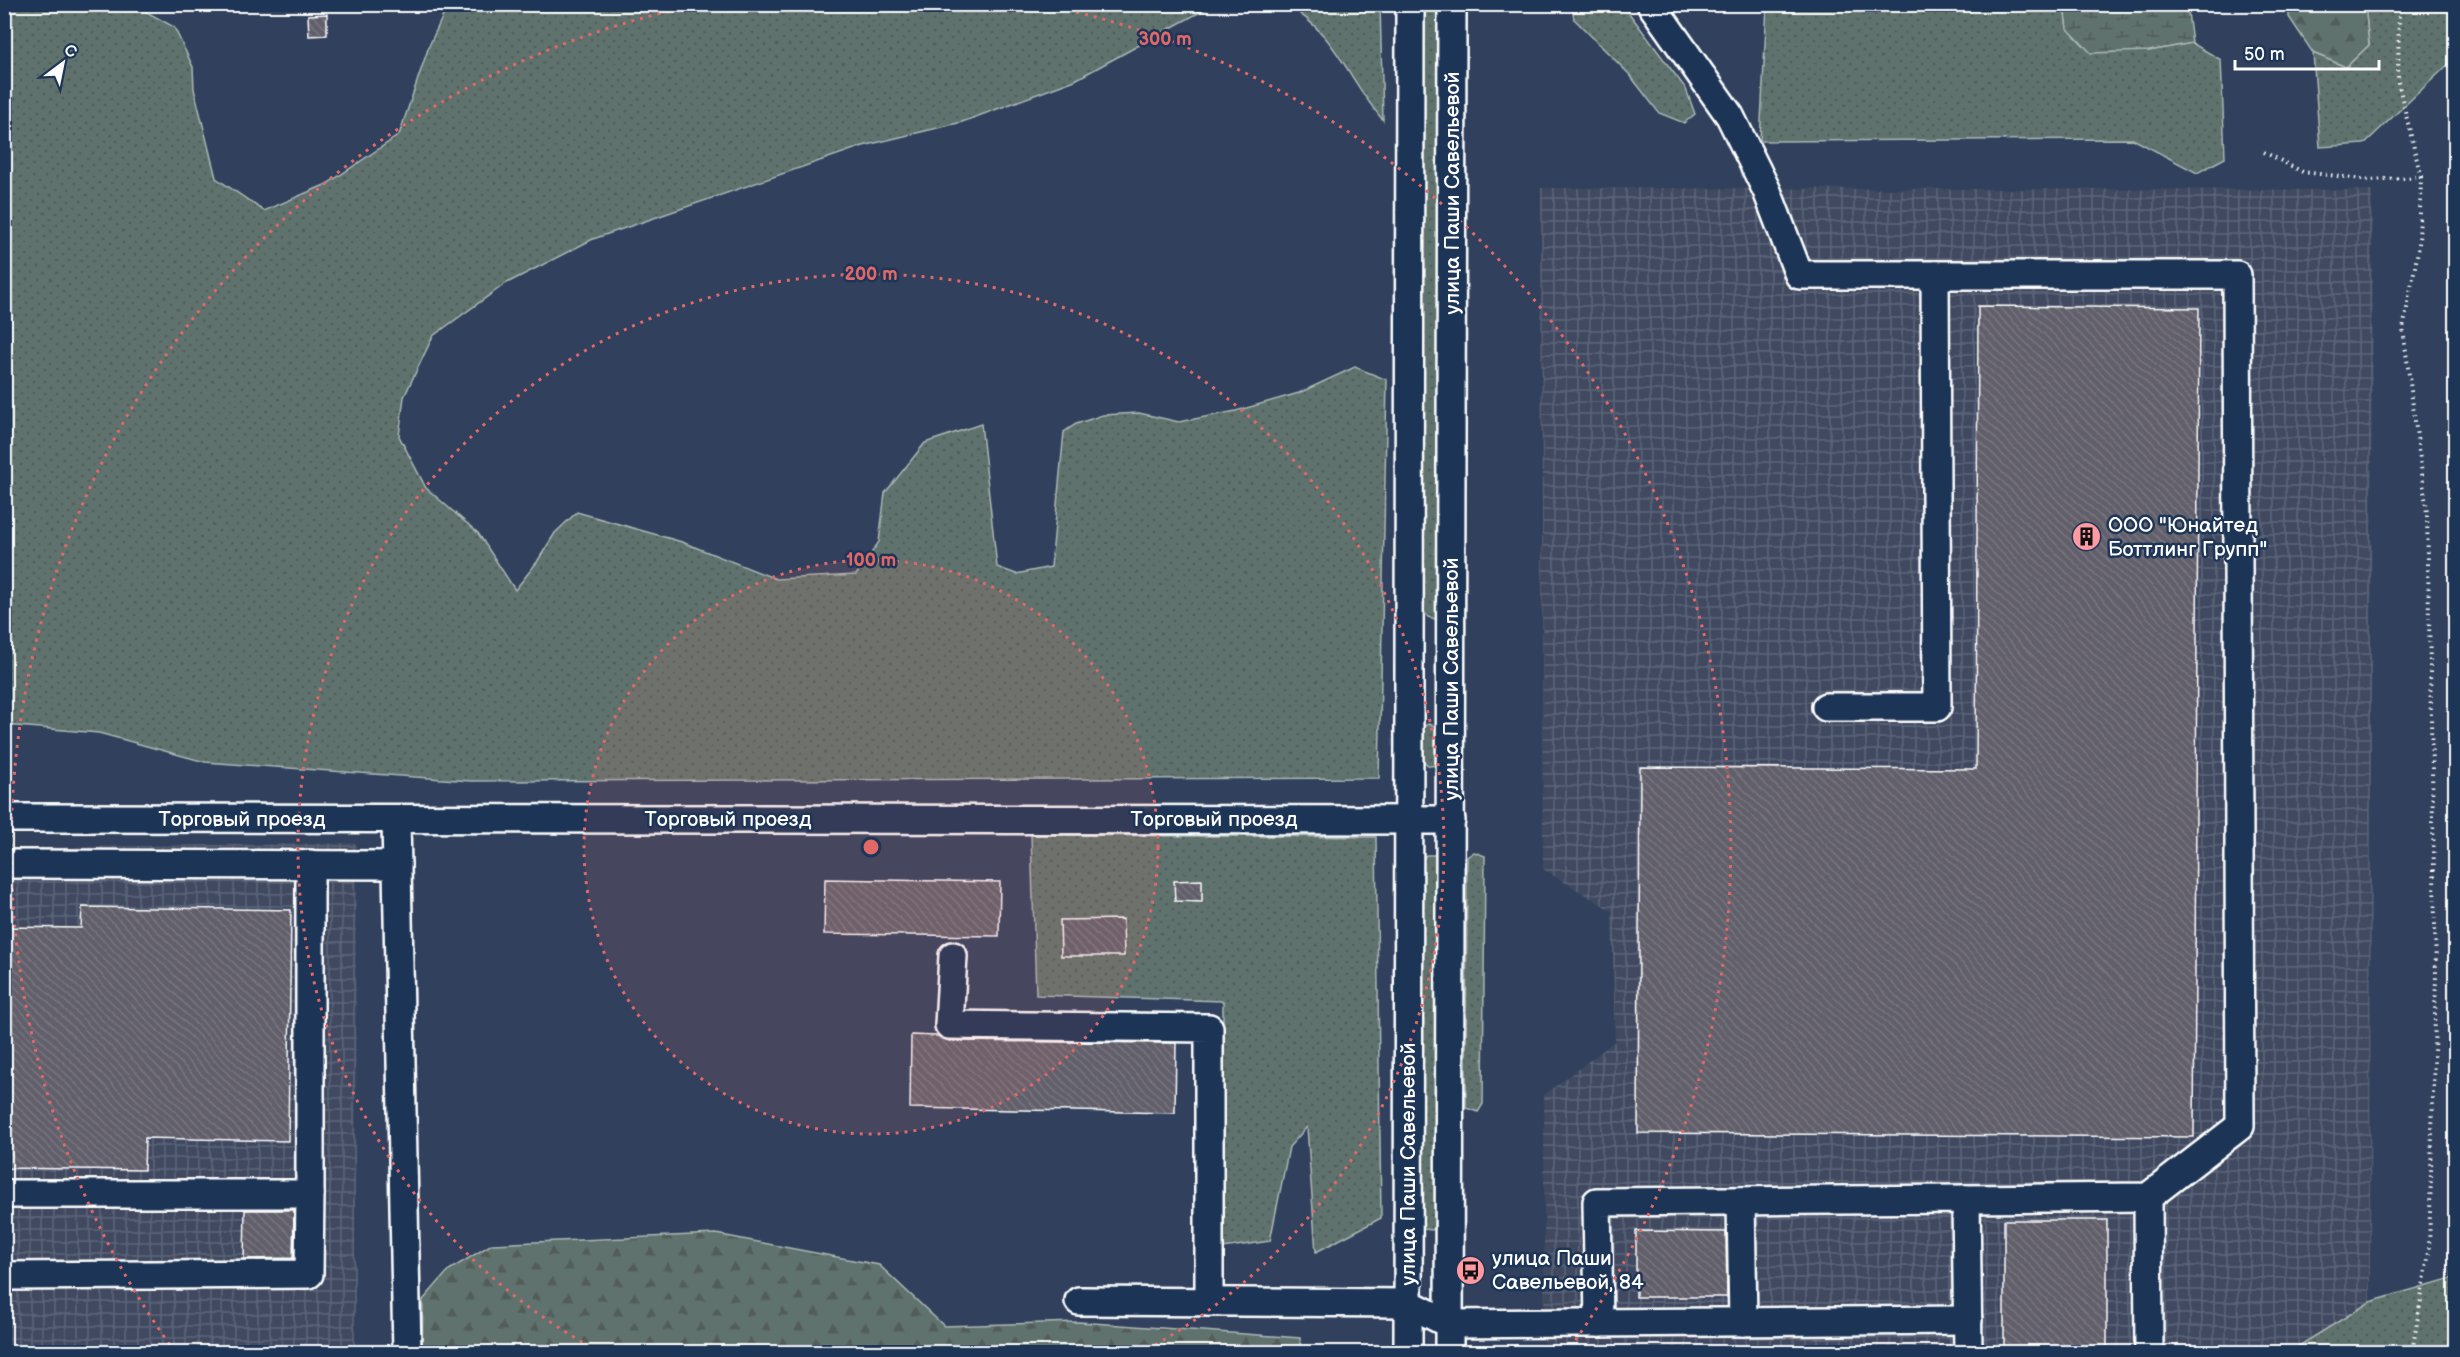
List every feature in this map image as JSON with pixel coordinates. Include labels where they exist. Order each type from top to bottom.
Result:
[{"type":"street","name":"улица Паши Савельевой","points":[[1408,1353],[1410,4]]},
{"type":"street","name":"улица Паши Савельевой","points":[[1449,1353],[1452,4]]},
{"type":"street","points":[[1599,1323],[1597,1202],[2148,1197],[2240,1126],[2237,274],[1799,275],[1767,191],[1730,116],[1651,4]]},
{"type":"street","points":[[1826,707],[1936,707],[1935,275]]},
{"type":"street","name":"Торговый проезд","points":[[4,818],[1451,820]]},
{"type":"street","points":[[396,820],[407,1353]]},
{"type":"street","points":[[4,864],[397,865]]},
{"type":"street","points":[[4,1276],[309,1274],[310,864]]},
{"type":"street","points":[[953,956],[949,1024],[1209,1028],[1209,1302]]},
{"type":"street","points":[[4,1194],[310,1194]]},
{"type":"street","points":[[2148,1197],[2149,1353]]},
{"type":"street","points":[[1966,1199],[1968,1353]]},
{"type":"street","points":[[1741,1201],[1743,1322]]},
{"type":"street","points":[[1079,1301],[1408,1303],[1449,1324],[1968,1320]]},
{"type":"path","points":[[2399,4],[2398,82],[2421,177],[2419,246],[2403,329],[2427,513],[2436,975],[2429,1252],[2412,1353]]},
{"type":"path","points":[[2264,152],[2303,172],[2370,180],[2421,177]]},
{"type":"shaded area","points":[[1541,188],[2372,190],[2370,1302],[2289,1352],[1544,1352],[1544,1095],[1615,1041],[1612,911],[1543,869]]},
{"type":"shaded area","points":[[356,843],[355,1352],[5,1352],[4,848]]},
{"type":"green space","points":[[5,5],[134,5],[174,27],[193,67],[194,89],[216,178],[264,211],[327,184],[399,135],[429,46],[448,5],[1213,5],[1075,80],[962,122],[863,146],[593,239],[505,284],[433,336],[404,397],[399,436],[426,488],[478,533],[515,590],[537,562],[555,533],[577,512],[682,542],[776,579],[856,575],[879,542],[885,493],[925,443],[981,424],[997,567],[1016,574],[1051,567],[1064,432],[1076,424],[1103,415],[1139,413],[1179,422],[1236,411],[1299,393],[1355,367],[1387,380],[1379,778],[471,781],[205,762],[99,733],[5,725]]},
{"type":"green space","points":[[1286,5],[1380,5],[1383,120],[1329,42],[1317,28]]},
{"type":"green space","points":[[1421,5],[1442,5],[1443,611],[1435,619],[1428,617],[1424,612]]},
{"type":"green space","points":[[1572,5],[1623,5],[1686,89],[1695,114],[1684,123],[1659,113],[1629,74],[1574,19]]},
{"type":"green space","points":[[1767,5],[2064,5],[2067,28],[2149,51],[2192,43],[2221,60],[2225,158],[2197,173],[2133,139],[1760,141]]},
{"type":"green space","points":[[2064,5],[2187,5],[2192,43],[2149,51],[2091,53],[2067,28]]},
{"type":"green space","points":[[2289,5],[2365,5],[2369,45],[2346,67],[2313,53],[2289,17]]},
{"type":"green space","points":[[2365,5],[2455,5],[2455,58],[2364,144],[2320,147],[2313,53],[2346,67],[2369,45]]},
{"type":"green space","points":[[1428,724],[1439,727],[1439,765],[1429,766],[1422,760],[1422,728]]},
{"type":"green space","points":[[1031,835],[1376,837],[1381,1218],[1316,1252],[1307,1127],[1289,1147],[1270,1241],[1223,1248],[1223,1001],[1036,995]]},
{"type":"green space","points":[[1474,852],[1485,856],[1483,1104],[1478,1112],[1466,1108],[1467,857]]},
{"type":"green space","points":[[1426,855],[1435,855],[1439,859],[1439,1224],[1432,1230],[1420,1226],[1421,862]]},
{"type":"green space","points":[[2455,1217],[2455,1352],[2289,1352],[2370,1302],[2452,1278]]},
{"type":"green space","points":[[716,1234],[879,1265],[944,1326],[1079,1322],[1300,1338],[1301,1352],[422,1352],[423,1300],[449,1270],[492,1244]]},
{"type":"building","points":[[327,14],[327,35],[309,36],[308,15]]},
{"type":"building","name":"ООО \"Юнайтед Боттлинг Групп\"","points":[[1978,306],[2199,308],[2194,1137],[1638,1133],[1640,767],[1976,769]]},
{"type":"building","points":[[825,879],[1000,882],[999,936],[824,934]]},
{"type":"building","points":[[1202,880],[1202,902],[1175,901],[1174,881]]},
{"type":"building","points":[[82,907],[291,910],[288,1141],[145,1138],[144,1170],[4,1168],[4,927],[81,928]]},
{"type":"building","points":[[1123,919],[1124,956],[1061,956],[1060,920]]},
{"type":"building","points":[[911,1035],[938,1036],[949,1041],[1176,1043],[1175,1113],[910,1108]]},
{"type":"building","points":[[245,1210],[294,1210],[293,1258],[244,1259]]},
{"type":"building","points":[[2004,1220],[2107,1220],[2107,1353],[2004,1353]]},
{"type":"building","points":[[1636,1231],[1726,1232],[1727,1297],[1636,1297]]},
{"type":"place","name":"ООО \"Юнайтед Боттлинг Групп\"","points":[[2087,537]]},
{"type":"place","name":"улица Паши Савельевой, 84","points":[[1471,1270]]}]
